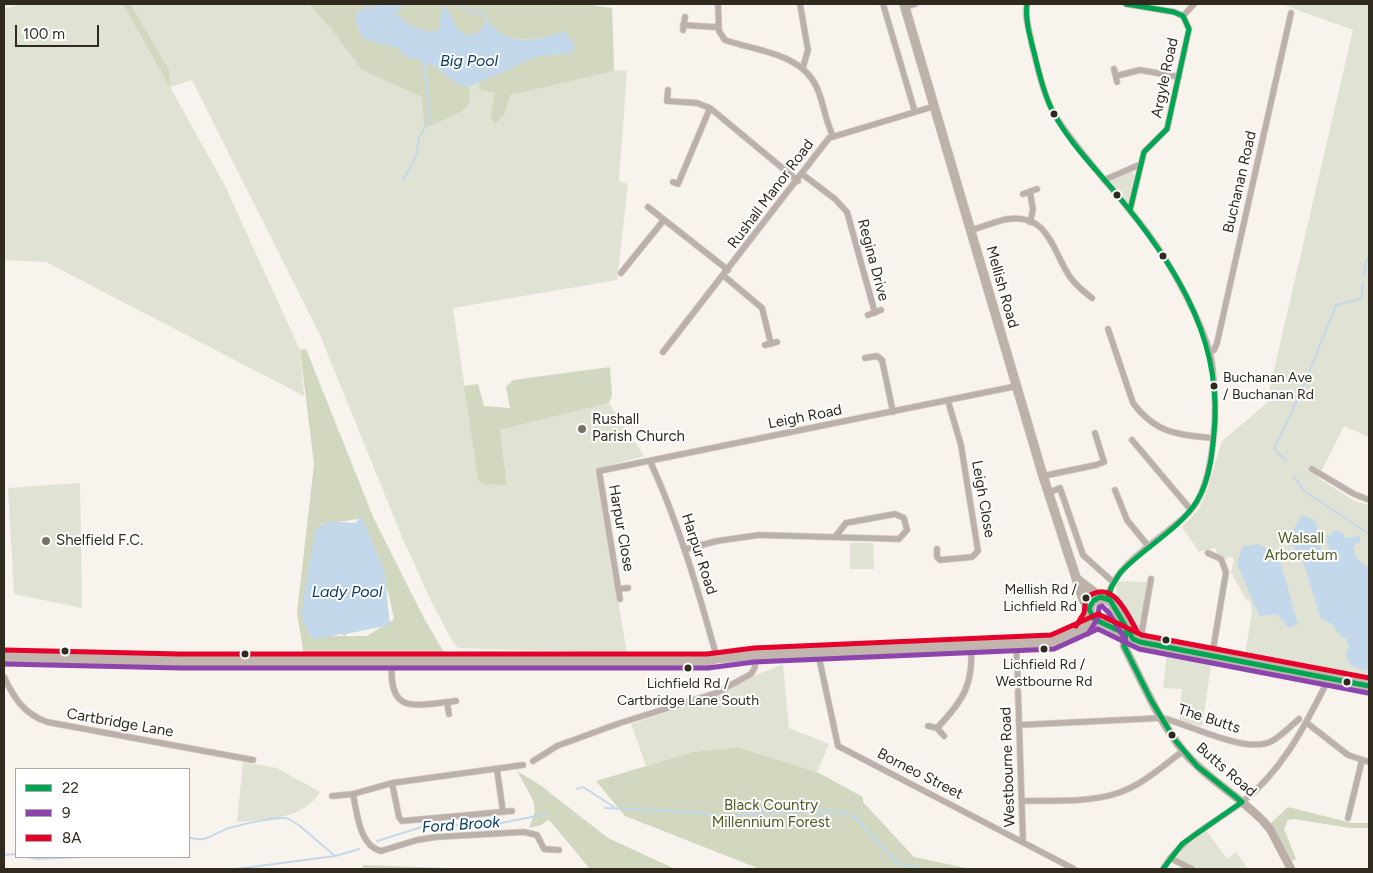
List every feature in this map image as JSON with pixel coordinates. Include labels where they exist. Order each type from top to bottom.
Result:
[{"type":"highway","points":[[1095,617],[1093,601],[1104,598],[1114,608],[1133,638]]},
{"type":"highway","points":[[4,657],[180,661],[392,659],[708,661],[717,658],[754,655],[1058,641],[1082,630],[1095,617],[1111,618],[1114,608]]},
{"type":"highway","points":[[1095,617],[1133,638],[1212,656],[1369,686]]},
{"type":"main road","name":"Mellish Road","points":[[905,5],[1043,476],[1083,599],[1095,617]]},
{"type":"main road","points":[[1075,577],[1104,598]]},
{"type":"street","points":[[718,4],[718,26],[725,40],[782,57],[803,67],[816,85],[827,125],[833,136]]},
{"type":"street","points":[[800,4],[808,50],[803,67]]},
{"type":"street","points":[[883,4],[915,112]]},
{"type":"street","points":[[905,5],[915,4]]},
{"type":"street","points":[[1027,4],[1026,13],[1035,56],[1057,118],[1167,260],[1189,302],[1208,350],[1214,385],[1213,438],[1201,494],[1191,510],[1112,582],[1104,598]]},
{"type":"street","points":[[1126,4],[1174,12],[1183,16],[1197,4]]},
{"type":"street","name":"Buchanan Road","points":[[1208,350],[1214,350],[1217,343],[1292,13]]},
{"type":"street","name":"Argyle Road","points":[[1130,210],[1139,165],[1144,152],[1167,128],[1188,29],[1183,16]]},
{"type":"street","points":[[685,17],[683,27],[718,26]]},
{"type":"street","points":[[1114,69],[1117,79],[1140,70],[1179,77]]},
{"type":"street","points":[[668,90],[667,100],[697,103],[710,108],[798,181]]},
{"type":"street","name":"Rushall Manor Road","points":[[662,352],[833,136],[935,106]]},
{"type":"street","points":[[673,182],[678,184],[710,108]]},
{"type":"street","points":[[1104,180],[1139,165]]},
{"type":"street","name":"Regina Drive","points":[[802,174],[835,199],[847,212],[878,311],[868,315]]},
{"type":"street","points":[[1022,194],[1038,189]]},
{"type":"street","points":[[1030,192],[1033,210],[1030,222]]},
{"type":"street","points":[[648,207],[728,270]]},
{"type":"street","points":[[971,230],[1007,219],[1030,222],[1049,237],[1070,277],[1092,298]]},
{"type":"street","points":[[622,273],[628,260],[664,220]]},
{"type":"street","points":[[724,276],[762,308],[771,344]]},
{"type":"street","points":[[1080,298],[1085,292]]},
{"type":"street","points":[[1107,333],[1133,402],[1139,410],[1170,433],[1213,438]]},
{"type":"street","points":[[867,358],[877,356],[882,360],[893,412]]},
{"type":"street","name":"Leigh Road","points":[[599,472],[1017,386]]},
{"type":"street","name":"Leigh Close","points":[[937,549],[937,556],[940,560],[972,557],[978,551],[961,445],[948,401]]},
{"type":"street","points":[[1043,476],[1104,462],[1095,433]]},
{"type":"street","points":[[1132,440],[1191,510]]},
{"type":"street","name":"Harpur Road","points":[[650,461],[669,503],[686,549],[717,658]]},
{"type":"street","points":[[1312,469],[1354,494],[1369,500]]},
{"type":"street","name":"Harpur Close","points":[[599,472],[620,599]]},
{"type":"street","points":[[1053,491],[1060,488],[1083,555],[1112,582]]},
{"type":"street","points":[[1116,490],[1127,520],[1149,547]]},
{"type":"street","points":[[686,549],[743,536],[899,538],[907,530],[904,518],[895,514],[846,523],[836,536]]},
{"type":"street","points":[[1208,553],[1221,560],[1226,572],[1212,656]]},
{"type":"street","points":[[1133,638],[1151,580]]},
{"type":"street","name":"Harpur Close","points":[[618,589],[628,588]]},
{"type":"street","name":"Butts Road","points":[[1133,638],[1124,646],[1162,718],[1183,751],[1209,777],[1242,802],[1270,829],[1291,869]]},
{"type":"street","points":[[1016,643],[1018,684]]},
{"type":"street","points":[[937,728],[960,702],[971,671],[971,645]]},
{"type":"street","name":"Borneo Street","points":[[818,653],[838,746],[1074,869]]},
{"type":"street","points":[[533,761],[566,743],[716,693],[752,674],[755,667],[754,655]]},
{"type":"street","points":[[392,659],[392,690],[400,701],[408,704],[456,701]]},
{"type":"street","name":"Cartbridge Lane","points":[[4,677],[22,708],[29,714],[46,722],[253,760]]},
{"type":"street","points":[[1163,869],[1170,858],[1187,840],[1242,802],[1277,768],[1306,723],[1325,686]]},
{"type":"street","name":"Westbourne Road","points":[[1018,691],[1023,842]]},
{"type":"street","points":[[447,702],[449,714]]},
{"type":"street","points":[[1019,725],[1162,718]]},
{"type":"street","name":"The Butts","points":[[1162,718],[1228,740],[1261,744],[1272,741],[1299,719]]},
{"type":"street","points":[[1306,723],[1348,755],[1369,762]]},
{"type":"street","points":[[928,726],[937,728],[944,736]]},
{"type":"street","points":[[1022,801],[1091,798],[1119,792],[1146,778],[1183,751]]},
{"type":"street","points":[[1348,818],[1362,760]]},
{"type":"street","points":[[332,796],[353,794],[392,783],[524,765]]},
{"type":"street","points":[[497,770],[502,812]]},
{"type":"street","points":[[392,783],[399,817],[402,821],[512,811]]},
{"type":"street","points":[[353,794],[364,834],[375,850],[381,851],[417,840],[436,837],[524,832],[537,835],[544,849],[559,850]]},
{"type":"street","points":[[1170,858],[1192,869]]},
{"type":"green space","points":[[21,4],[583,4],[612,8],[614,70],[627,71],[619,181],[628,184],[617,280],[453,308],[478,480],[483,484],[507,484],[500,430],[609,403],[644,456],[595,469],[627,653],[458,648],[453,642],[432,603],[402,537],[320,335],[192,80],[170,87],[225,186],[300,350],[304,396],[46,262],[4,260],[4,9]]},
{"type":"green space","points":[[123,4],[130,4],[169,70],[170,87]]},
{"type":"green space","points":[[309,4],[380,4],[365,9],[363,39],[397,48],[408,58],[425,62],[453,80],[469,87],[470,103],[462,111],[426,128],[422,97],[362,70],[333,31]]},
{"type":"green space","points":[[405,4],[548,4],[557,6],[557,4],[583,4],[612,8],[614,71],[510,95],[504,115],[494,124],[491,115],[495,93],[479,89],[479,83],[538,56],[573,52],[574,44],[565,32],[528,39],[510,37],[493,29],[474,35],[464,34],[455,26],[442,6],[439,29],[432,32],[426,31],[416,28],[396,12]]},
{"type":"green space","name":"Walsall Arboretum","points":[[1281,4],[1369,4],[1369,437],[1344,426],[1322,470],[1317,475],[1318,478],[1353,500],[1369,505],[1369,679],[1245,655],[1252,613],[1250,601],[1246,600],[1231,572],[1234,560],[1232,557],[1222,559],[1217,555],[1216,548],[1197,552],[1198,550],[1182,527],[1198,510],[1204,499],[1222,441],[1266,404],[1353,30]]},
{"type":"green space","points":[[1132,172],[1135,176],[1128,203],[1110,181]]},
{"type":"green space","points":[[306,349],[374,519],[425,620],[445,654],[304,656],[297,613],[314,464],[300,350]],"holes":[[[359,519],[389,595],[394,619],[367,636],[315,636],[323,575],[321,524]]]},
{"type":"green space","points":[[610,367],[612,395],[609,403],[500,430],[507,485],[483,484],[478,480],[464,386],[478,384],[484,406],[510,408],[506,387],[513,380]]},
{"type":"green space","name":"Shelfield F.C.","points":[[80,483],[82,608],[14,594],[8,488]]},
{"type":"green space","points":[[850,543],[873,543],[874,569],[850,569]]},
{"type":"green space","points":[[1116,581],[1149,582],[1142,633],[1123,610],[1116,589]]},
{"type":"green space","points":[[1167,652],[1212,660],[1202,727],[1179,720],[1182,689],[1163,688]]},
{"type":"green space","points":[[783,664],[789,728],[829,744],[817,772],[737,747],[693,752],[646,766],[631,724],[717,696],[752,677]]},
{"type":"green space","name":"Black Country Millennium Forest","points":[[737,747],[817,772],[863,797],[863,802],[914,857],[971,869],[760,869],[625,816],[596,781],[693,752]]},
{"type":"green space","points":[[243,762],[277,768],[320,792],[313,801],[294,813],[272,819],[237,822]]},
{"type":"green space","points":[[517,771],[540,785],[608,838],[675,869],[590,869],[550,821],[548,820],[541,825],[529,828],[535,811],[533,800]]},
{"type":"green space","points":[[1288,807],[1352,823],[1369,823],[1369,828],[1350,828],[1294,819],[1288,820],[1284,829],[1296,859],[1292,861],[1270,824]]},
{"type":"green space","points":[[1206,830],[1227,859],[1236,852],[1248,869],[1200,869],[1176,857],[1177,854]]},
{"type":"green space","points":[[363,865],[477,869],[363,869]]},
{"type":"water","name":"Big Pool","points":[[380,4],[405,4],[396,12],[412,26],[432,32],[439,29],[442,5],[451,15],[459,31],[464,34],[479,33],[487,20],[495,29],[513,39],[543,38],[565,32],[574,44],[573,52],[538,56],[469,87],[457,84],[433,65],[424,65],[417,58],[408,58],[397,48],[363,39],[355,21],[356,13]]},
{"type":"water","name":"Lady Pool","points":[[359,512],[384,568],[390,625],[346,634],[345,637],[342,634],[314,639],[310,637],[301,615],[315,532],[323,524],[355,523],[360,518]]},
{"type":"water","points":[[1303,515],[1316,521],[1321,551],[1331,554],[1326,537],[1336,530],[1342,532],[1346,538],[1360,536],[1360,541],[1353,547],[1358,560],[1369,567],[1369,671],[1356,668],[1350,663],[1346,656],[1346,651],[1349,648],[1346,638],[1341,637],[1332,624],[1321,619],[1302,559],[1287,538]]},
{"type":"water","points":[[1258,544],[1278,553],[1298,624],[1289,628],[1277,614],[1259,616],[1237,564],[1242,547]]},
{"type":"waterway","points":[[363,4],[365,9]]},
{"type":"waterway","points":[[460,4],[469,11],[484,13],[487,20]]},
{"type":"waterway","points":[[403,180],[417,154],[419,137],[428,122],[429,107],[424,65]]},
{"type":"waterway","points":[[1364,275],[1366,261],[1369,257]]},
{"type":"waterway","points":[[1286,461],[1274,449],[1301,392],[1336,305],[1361,299],[1363,283]]},
{"type":"waterway","points":[[1293,475],[1304,491],[1369,534]]},
{"type":"waterway","name":"Ford Brook","points":[[577,789],[583,787],[614,807]]},
{"type":"waterway","name":"Ford Brook","points":[[605,808],[690,812],[729,817],[762,812],[840,812],[856,818],[897,863],[923,869]]},
{"type":"waterway","name":"Ford Brook","points":[[377,841],[425,826],[496,824],[547,814]]},
{"type":"waterway","points":[[190,837],[205,839],[235,826],[287,818],[300,826],[335,856]]},
{"type":"waterway","name":"Ford Brook","points":[[236,869],[335,856],[359,849]]},
{"type":"waterway","points":[[4,855],[15,854]]},
{"type":"waterway","points":[[32,858],[59,858]]},
{"type":"transit line","name":"22","points":[[1027,4],[1030,34],[1046,96],[1052,110],[1073,142],[1135,216],[1172,269],[1200,326],[1209,356],[1214,388],[1215,421],[1212,452],[1202,492],[1181,521],[1120,573],[1107,599]]},
{"type":"transit line","name":"22","points":[[1126,4],[1174,12],[1183,16],[1189,29],[1167,129],[1144,152],[1130,210]]},
{"type":"transit line","name":"8A","points":[[1076,626],[1084,613],[1086,598],[1096,593],[1104,592],[1118,600],[1138,633]]},
{"type":"transit line","name":"22","points":[[1163,869],[1182,844],[1242,802],[1197,766],[1175,740],[1151,700],[1124,646],[1126,634],[1094,619],[1089,609],[1093,601],[1100,597],[1110,600],[1133,639],[1140,642],[1369,686]]},
{"type":"transit line","name":"9","points":[[1088,634],[1098,618],[1099,607],[1102,606],[1109,613],[1126,641]]},
{"type":"transit line","name":"8A","points":[[4,650],[180,654],[707,654],[754,648],[1051,635],[1098,614],[1142,635],[1369,678]]},
{"type":"transit line","name":"9","points":[[4,664],[180,668],[708,668],[754,662],[1054,649],[1098,629],[1139,649],[1368,693]]},
{"type":"place","name":"Buchanan Ave / Buchanan Rd","points":[[1214,386]]},
{"type":"place","name":"Rushall Parish Church","points":[[582,429]]},
{"type":"place","name":"Shelfield F.C.","points":[[46,541]]},
{"type":"place","name":"Mellish Rd / Lichfield Rd","points":[[1086,598]]},
{"type":"place","name":"Lichfield Rd / Westbourne Rd","points":[[1044,649]]},
{"type":"place","name":"Lichfield Rd / Cartbridge Lane South","points":[[688,668]]}]
